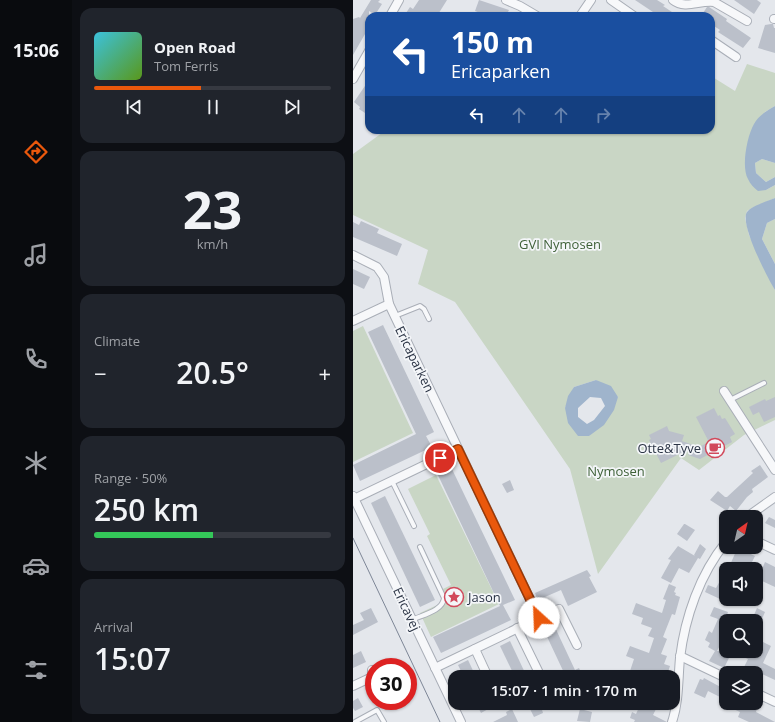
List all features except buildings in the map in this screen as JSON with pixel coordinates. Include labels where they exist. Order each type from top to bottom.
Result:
[{"type":"street","points":[[392,12],[399,0]]},
{"type":"street","points":[[506,0],[530,12]]},
{"type":"street","points":[[583,12],[591,0]]},
{"type":"street","points":[[611,0],[628,12]]},
{"type":"street","points":[[673,0],[678,4],[686,5],[707,1],[714,2],[747,22]]},
{"type":"street","points":[[715,43],[736,57]]},
{"type":"street","points":[[353,79],[365,59]]},
{"type":"street","name":"Ericaparken","points":[[353,255],[377,267],[384,277],[389,304],[539,618]]},
{"type":"street","points":[[353,321],[389,304]]},
{"type":"street","points":[[724,391],[775,470]]},
{"type":"street","points":[[354,498],[458,449]]},
{"type":"street","points":[[757,510],[775,497]]},
{"type":"street","name":"Ericavej","points":[[354,498],[461,722]]},
{"type":"street","points":[[763,544],[775,550]]},
{"type":"street","points":[[672,722],[675,712],[680,656],[688,614],[700,584],[719,550]]},
{"type":"street","points":[[435,668],[559,608],[577,645]]},
{"type":"street","points":[[517,628],[537,670]]},
{"type":"street","points":[[475,649],[486,670]]},
{"type":"street","points":[[680,656],[719,675]]},
{"type":"street","points":[[353,686],[365,680]]},
{"type":"street","points":[[763,696],[775,702]]},
{"type":"lane","points":[[395,316],[420,306],[424,308],[429,319]]},
{"type":"lane","points":[[730,400],[764,383]]},
{"type":"lane","points":[[392,481],[414,526]]},
{"type":"lane","points":[[412,620],[439,607],[444,598],[420,547]]},
{"type":"lane","points":[[355,722],[377,710],[384,722]]},
{"type":"green space","points":[[747,64],[775,73],[775,106],[765,112],[746,168],[766,190],[775,185],[775,198],[747,211],[745,218],[749,235],[775,290],[775,420],[744,435],[699,470],[681,458],[598,574],[570,469],[455,302],[418,284],[428,250],[353,215],[353,154],[380,134],[715,134],[715,78],[735,91]],"holes":[[[596,380],[618,397],[589,436],[565,408],[574,387]]]},
{"type":"green space","points":[[762,159],[775,163],[775,177],[766,182],[756,173],[755,163]]},
{"type":"green space","points":[[775,219],[775,264],[762,239],[767,223]]},
{"type":"green space","points":[[363,326],[413,433],[353,462],[353,331]]},
{"type":"green space","points":[[436,475],[499,604],[431,637],[420,613],[448,600],[443,589],[451,585],[427,536],[430,534],[408,489]]},
{"type":"water","points":[[775,106],[775,163],[762,159],[755,163],[756,173],[766,182],[775,177],[775,185],[766,190],[758,191],[750,183],[746,174],[745,159],[747,144],[751,129],[758,118]]},
{"type":"water","points":[[775,198],[775,219],[767,223],[762,239],[775,264],[775,290],[750,239],[746,218],[749,210]]},
{"type":"water","points":[[596,380],[611,386],[618,397],[614,410],[604,425],[589,436],[578,436],[568,423],[565,408],[568,396],[574,387]],"holes":[[[590,397],[601,398],[605,406],[594,420],[587,424],[578,417],[578,408]]]},
{"type":"tram line","points":[[353,538],[440,722]]},
{"type":"place","name":"Otte&Tyve","points":[[715,448]]},
{"type":"place","name":"Jason","points":[[454,597]]},
{"type":"route","points":[[440,458],[458,449],[539,618]]},
{"type":"park label","name":"GVI Nymosen","points":[[560,244]]},
{"type":"park label","name":"Nymosen","points":[[616,471]]}]
